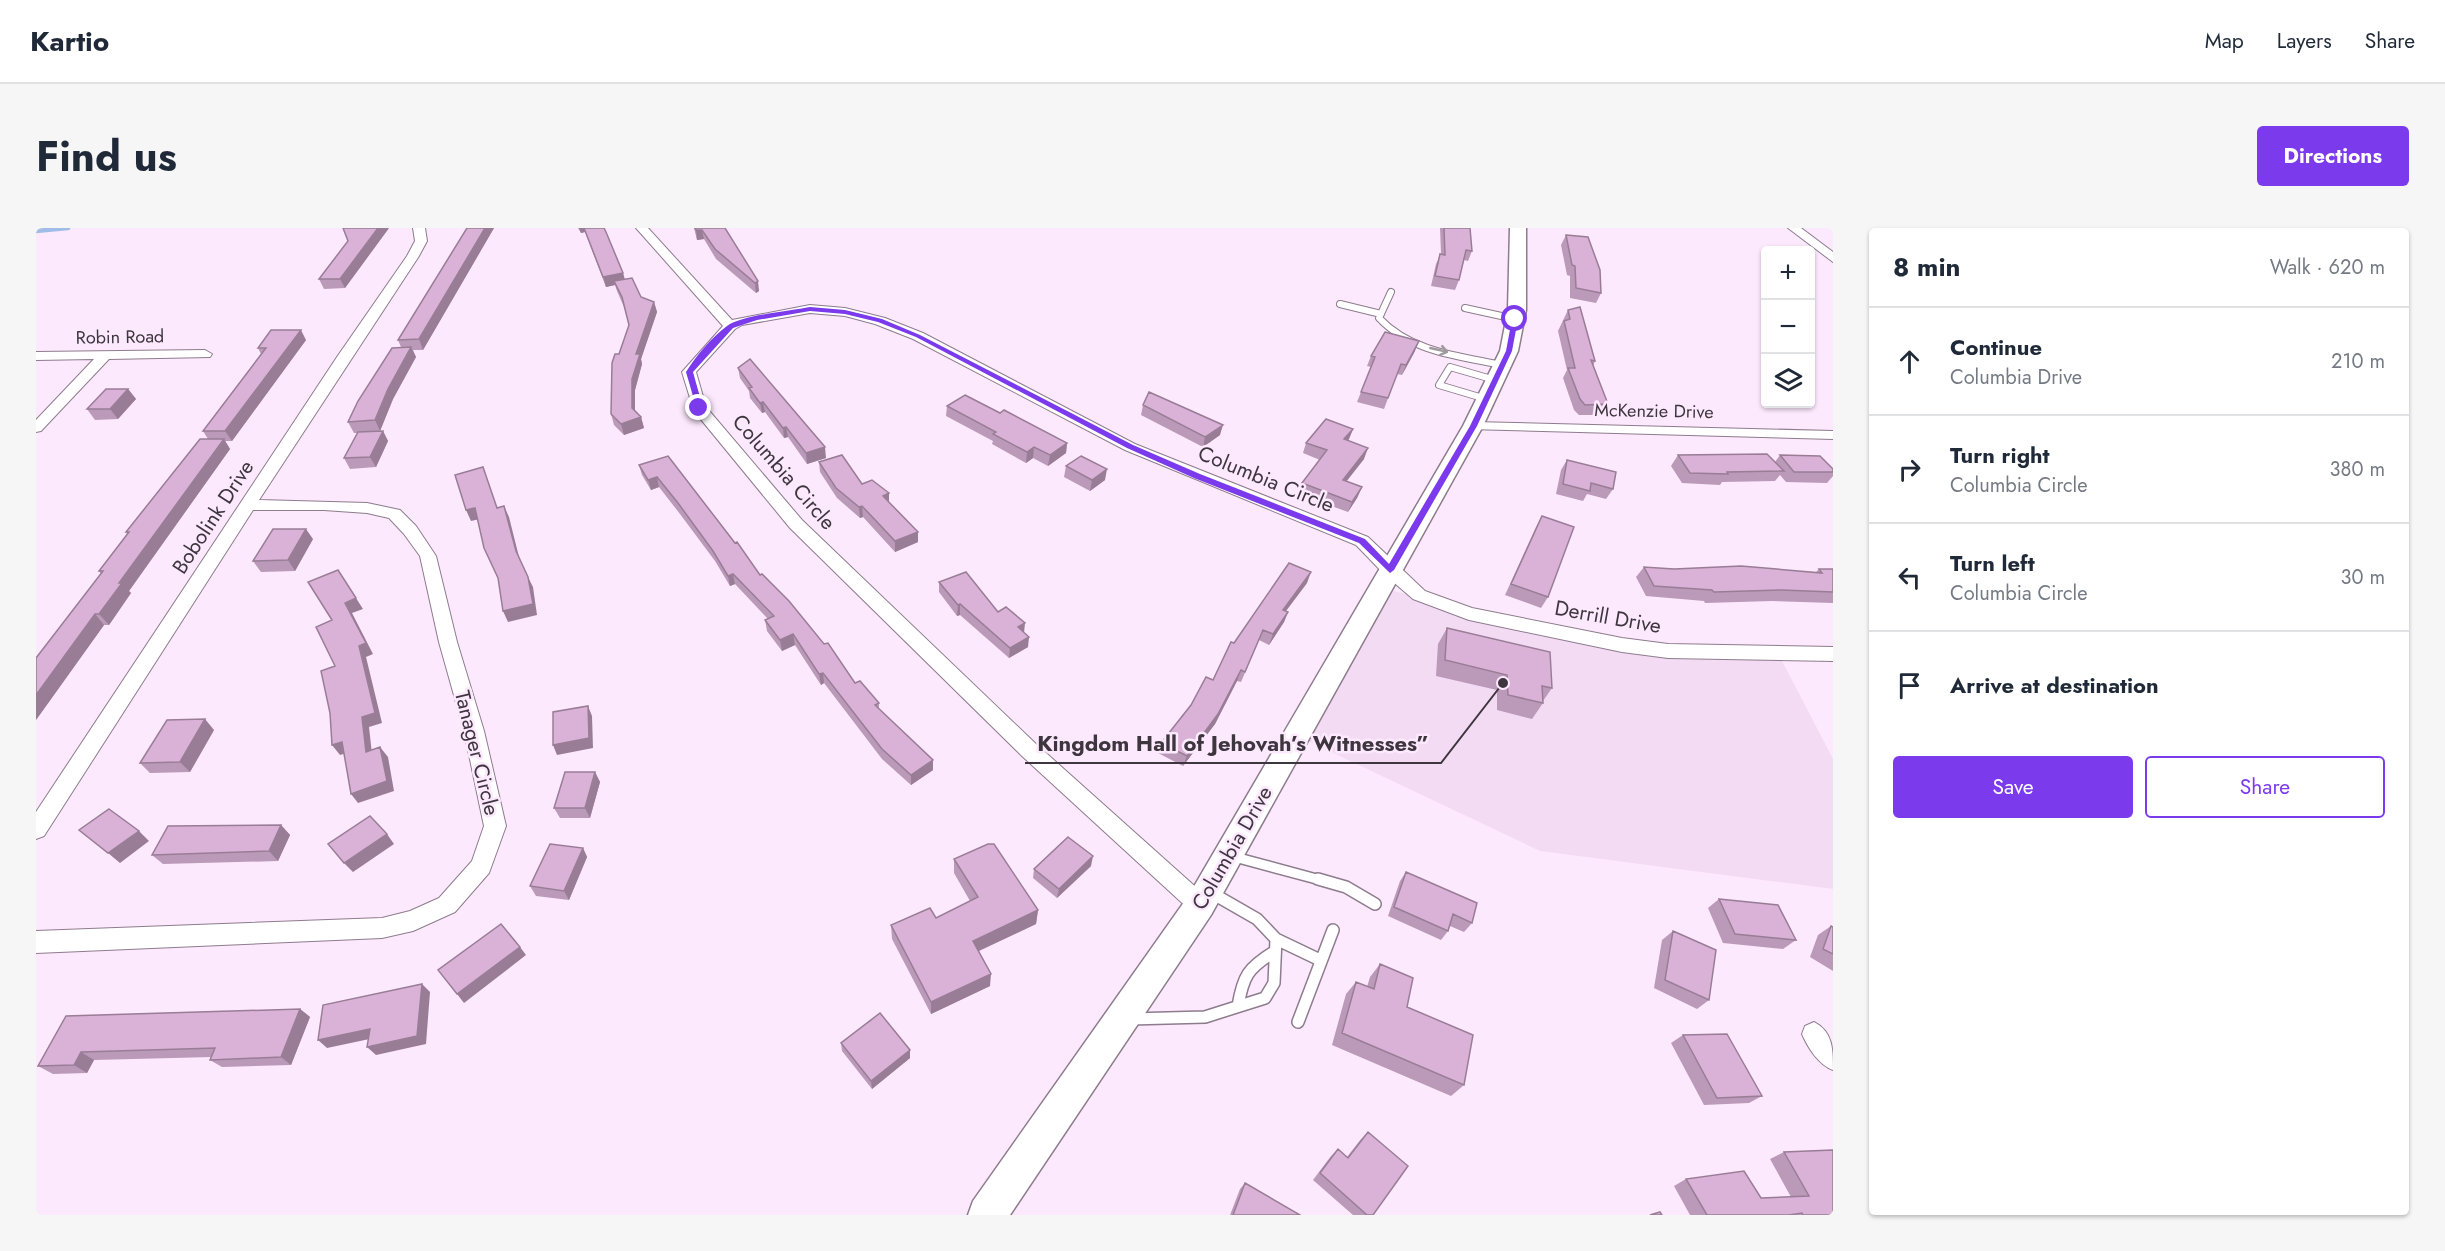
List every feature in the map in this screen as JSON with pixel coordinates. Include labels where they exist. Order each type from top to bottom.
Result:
[{"type":"main road","name":"Columbia Drive","points":[[987,1215],[1204,898],[1473,426],[1509,351],[1515,319],[1518,228]]},
{"type":"street","name":"Bobolink Drive","points":[[36,830],[344,357],[413,256],[421,241],[419,228]]},
{"type":"street","points":[[642,228],[730,327]]},
{"type":"street","points":[[1794,228],[1833,258]]},
{"type":"street","name":"Columbia Circle","points":[[1204,898],[1029,750],[796,524],[699,408],[689,372],[730,327],[756,318],[810,309],[845,312],[880,321],[918,336],[1130,447],[1362,541],[1390,570]]},
{"type":"street","name":"Robin Road","points":[[36,356],[205,354]]},
{"type":"street","points":[[36,428],[106,355]]},
{"type":"street","name":"McKenzie Drive","points":[[1473,426],[1833,435]]},
{"type":"street","name":"Tanager Circle","points":[[36,942],[382,928],[413,921],[447,905],[482,866],[495,826],[474,731],[448,642],[428,556],[411,530],[394,514],[367,508],[324,505],[248,505]]},
{"type":"street","name":"Derrill Drive","points":[[1390,570],[1419,595],[1469,614],[1622,645],[1668,651],[1833,654]]},
{"type":"street","points":[[1814,1034],[1833,1058]]},
{"type":"lane","points":[[1391,292],[1379,318],[1386,328],[1401,339],[1494,382]]},
{"type":"lane","points":[[1340,304],[1381,314]]},
{"type":"lane","points":[[1465,308],[1515,319]]},
{"type":"lane","points":[[1450,367],[1494,382],[1439,385],[1450,367]]},
{"type":"lane","points":[[1228,855],[1346,887],[1375,904]]},
{"type":"lane","points":[[1204,898],[1257,919],[1276,939],[1320,960]]},
{"type":"lane","points":[[1298,1022],[1333,930]]},
{"type":"lane","points":[[1121,1020],[1205,1017],[1264,998],[1274,983],[1276,939]]},
{"type":"lane","points":[[1238,1006],[1242,980],[1252,965],[1274,952]]},
{"type":"shaded area","points":[[1383,588],[1570,640],[1779,655],[1833,759],[1833,889],[1540,851],[1289,732]]},
{"type":"building","points":[[343,228],[378,228],[340,279],[319,279],[348,241]]},
{"type":"building","points":[[467,228],[485,228],[419,339],[398,340]]},
{"type":"building","points":[[584,228],[604,228],[623,273],[603,277]]},
{"type":"building","points":[[695,228],[725,228],[758,281],[755,283],[715,249],[702,230]]},
{"type":"building","points":[[1444,228],[1470,228],[1472,251],[1466,250],[1459,280],[1435,276],[1440,254],[1445,255]]},
{"type":"building","points":[[1566,235],[1588,237],[1600,270],[1601,293],[1576,288],[1575,266],[1572,265]]},
{"type":"building","points":[[632,278],[641,297],[654,302],[636,354],[640,354],[632,379],[632,408],[641,417],[621,424],[611,414],[612,363],[615,354],[619,354],[629,325],[622,297],[614,281]]},
{"type":"building","points":[[1580,307],[1595,361],[1591,360],[1608,404],[1585,405],[1580,399],[1568,368],[1575,368],[1564,321],[1570,319],[1568,310]]},
{"type":"building","points":[[271,330],[301,330],[225,431],[203,431],[266,348],[258,348]]},
{"type":"building","points":[[1385,332],[1419,341],[1406,365],[1401,364],[1388,398],[1361,392],[1375,357],[1371,356]]},
{"type":"building","points":[[411,347],[388,389],[375,420],[348,422],[358,401],[392,348]]},
{"type":"building","points":[[750,359],[825,447],[806,453],[763,402],[760,403],[738,368]]},
{"type":"building","points":[[106,389],[128,389],[110,409],[87,409]]},
{"type":"building","points":[[1149,392],[1223,425],[1205,437],[1143,405]]},
{"type":"building","points":[[965,395],[1000,413],[1004,410],[1067,443],[1050,455],[1034,447],[1027,452],[993,434],[996,432],[947,406]]},
{"type":"building","points":[[1326,419],[1353,429],[1344,439],[1368,448],[1343,480],[1362,487],[1352,502],[1302,483],[1327,450],[1306,443]]},
{"type":"building","points":[[383,431],[370,457],[344,458],[358,432]]},
{"type":"building","points":[[200,439],[224,439],[119,583],[122,583],[99,614],[95,614],[36,695],[36,658],[103,571],[99,571],[129,532],[126,532]]},
{"type":"building","points":[[1767,454],[1784,471],[1727,472],[1728,474],[1690,473],[1678,455]]},
{"type":"building","points":[[842,455],[862,484],[872,480],[889,493],[883,496],[918,532],[895,541],[862,506],[859,507],[836,488],[819,462]]},
{"type":"building","points":[[1780,455],[1820,456],[1833,469],[1833,472],[1794,472]]},
{"type":"building","points":[[668,456],[735,543],[737,542],[760,575],[762,574],[789,601],[824,644],[828,643],[855,683],[860,681],[879,703],[875,705],[933,760],[911,775],[882,749],[823,673],[819,674],[793,634],[780,640],[765,620],[774,616],[733,574],[728,576],[678,503],[657,477],[648,480],[639,465]]},
{"type":"building","points":[[1081,456],[1107,469],[1092,480],[1066,466]]},
{"type":"building","points":[[1567,460],[1616,472],[1613,489],[1591,483],[1590,491],[1563,484]]},
{"type":"building","points":[[483,467],[497,508],[504,506],[516,551],[528,577],[533,604],[503,611],[498,578],[484,548],[475,508],[466,510],[455,475]]},
{"type":"building","points":[[1542,516],[1574,527],[1548,597],[1511,584]]},
{"type":"building","points":[[273,529],[306,529],[288,560],[253,561]]},
{"type":"building","points":[[1289,563],[1311,572],[1283,610],[1288,612],[1273,634],[1263,630],[1245,672],[1241,670],[1218,714],[1187,756],[1161,743],[1191,705],[1206,677],[1213,680],[1231,642],[1234,643]]},
{"type":"building","points":[[1741,566],[1822,573],[1819,569],[1833,569],[1833,592],[1782,590],[1714,592],[1654,586],[1644,567],[1674,569]]},
{"type":"building","points":[[338,570],[356,598],[345,603],[366,643],[359,646],[375,713],[362,717],[366,752],[380,747],[387,781],[351,794],[342,742],[332,745],[330,713],[321,671],[335,666],[316,627],[332,620],[308,582]]},
{"type":"building","points":[[966,572],[998,612],[1006,607],[1025,623],[1018,627],[1029,637],[1010,648],[960,604],[958,605],[939,582]]},
{"type":"building","points":[[1447,628],[1550,652],[1552,688],[1542,686],[1543,703],[1508,695],[1507,675],[1445,660]]},
{"type":"building","points":[[588,706],[589,738],[553,745],[553,712]]},
{"type":"building","points":[[205,719],[180,762],[140,763],[167,720]]},
{"type":"building","points":[[565,772],[595,772],[585,808],[554,808]]},
{"type":"building","points":[[109,809],[139,831],[108,853],[79,830]]},
{"type":"building","points":[[370,816],[387,834],[344,863],[328,844]]},
{"type":"building","points":[[281,825],[269,851],[152,855],[168,826]]},
{"type":"building","points":[[1068,837],[1093,856],[1059,889],[1034,869]]},
{"type":"building","points":[[550,844],[583,848],[564,891],[530,886]]},
{"type":"building","points":[[988,844],[994,844],[1038,910],[973,941],[991,974],[931,1002],[891,925],[930,908],[936,918],[978,897],[954,859]]},
{"type":"building","points":[[1406,872],[1477,903],[1472,923],[1453,914],[1448,931],[1394,907]]},
{"type":"building","points":[[1719,899],[1778,905],[1796,940],[1735,934]]},
{"type":"building","points":[[501,924],[520,947],[457,994],[438,970]]},
{"type":"building","points":[[1831,926],[1833,927],[1833,954],[1823,949]]},
{"type":"building","points":[[1673,931],[1716,950],[1709,1000],[1665,980]]},
{"type":"building","points":[[1380,964],[1413,978],[1407,1007],[1473,1035],[1464,1085],[1342,1033],[1356,982],[1374,989]]},
{"type":"building","points":[[422,984],[417,1036],[367,1047],[370,1029],[318,1040],[323,1005]]},
{"type":"building","points":[[300,1009],[281,1057],[210,1060],[215,1048],[81,1052],[74,1065],[38,1066],[66,1016]]},
{"type":"building","points":[[880,1013],[910,1050],[871,1081],[841,1043]]},
{"type":"building","points":[[1727,1034],[1762,1096],[1717,1098],[1683,1035]]},
{"type":"building","points":[[1368,1132],[1408,1166],[1373,1215],[1367,1215],[1320,1173],[1338,1149],[1348,1158]]},
{"type":"building","points":[[1833,1150],[1833,1215],[1803,1215],[1802,1213],[1707,1215],[1686,1179],[1744,1171],[1761,1198],[1809,1196],[1784,1152]]},
{"type":"building","points":[[1245,1183],[1300,1215],[1233,1215]]},
{"type":"waterway","points":[[36,231],[68,228]]},
{"type":"place","name":"Kingdom Hall of Jehovah’s Witnesses”","points":[[1503,683]]},
{"type":"route","points":[[699,408],[689,372],[730,327],[756,318],[810,309],[845,312],[880,321],[918,336],[1130,447],[1282,511],[1362,541],[1390,570],[1473,426],[1509,351],[1515,319]]}]
